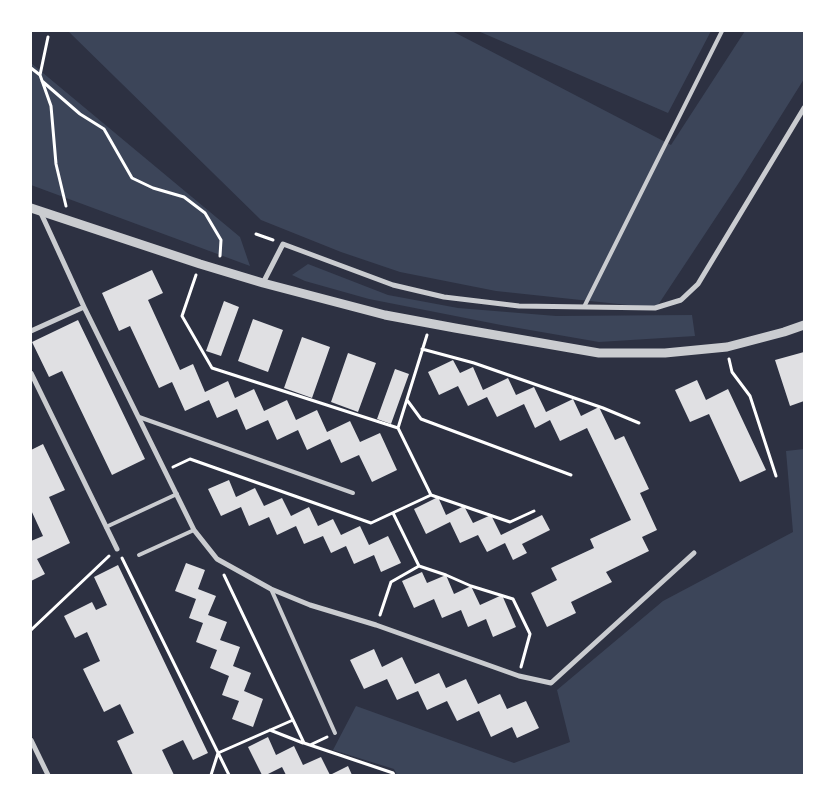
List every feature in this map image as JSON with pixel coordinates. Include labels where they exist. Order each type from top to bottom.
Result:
[{"type":"street","points":[[263,283],[283,244],[393,285],[444,297],[519,306],[655,308],[681,300],[698,284],[804,108]]},
{"type":"street","points":[[36,210],[200,264],[384,315],[598,352],[665,354],[727,347],[804,325]]},
{"type":"street","points":[[36,210],[194,530],[216,559],[271,590],[519,676],[551,683],[694,553]]},
{"type":"street","points":[[31,331],[84,307]]},
{"type":"street","points":[[31,373],[117,549]]},
{"type":"street","points":[[31,740],[48,775]]},
{"type":"lane","points":[[584,307],[722,31]]},
{"type":"lane","points":[[139,417],[354,493]]},
{"type":"lane","points":[[106,527],[177,494]]},
{"type":"lane","points":[[139,556],[194,530]]},
{"type":"lane","points":[[271,590],[335,733]]},
{"type":"path","points":[[48,37],[40,75],[51,106],[56,164],[69,221]]},
{"type":"path","points":[[31,68],[40,75]]},
{"type":"path","points":[[42,82],[80,114],[104,129],[132,178],[153,188],[184,197],[205,213],[221,240],[220,270]]},
{"type":"path","points":[[256,234],[283,244]]},
{"type":"path","points":[[200,264],[182,316],[212,368],[398,428]]},
{"type":"path","points":[[430,324],[398,428],[431,495]]},
{"type":"path","points":[[422,349],[484,366],[639,422]]},
{"type":"path","points":[[732,372],[750,396],[776,476]]},
{"type":"path","points":[[407,400],[421,419],[571,475]]},
{"type":"path","points":[[165,470],[190,459],[371,523],[431,495],[510,522],[534,511]]},
{"type":"path","points":[[393,513],[419,566],[471,586],[513,599],[530,634],[519,676]]},
{"type":"path","points":[[31,630],[117,549],[228,775]]},
{"type":"path","points":[[216,559],[304,743]]},
{"type":"path","points":[[376,625],[391,582],[419,566]]},
{"type":"path","points":[[211,775],[218,753],[293,720]]},
{"type":"path","points":[[270,730],[393,773],[394,775]]},
{"type":"path","points":[[310,745],[326,737]]},
{"type":"shaded area","points":[[68,31],[452,31],[671,145],[745,31],[804,31],[804,79],[740,181],[656,308],[496,291],[400,272],[341,252],[261,220]]},
{"type":"shaded area","points":[[478,31],[711,31],[668,113]]},
{"type":"shaded area","points":[[31,63],[240,237],[250,266],[31,185]]},
{"type":"shaded area","points":[[308,264],[388,295],[458,308],[556,316],[692,315],[695,336],[599,342],[501,325],[369,299],[305,281],[292,275]]},
{"type":"shaded area","points":[[804,449],[804,775],[397,775],[394,769],[333,750],[356,706],[514,763],[570,742],[557,690],[663,601],[793,532],[786,451]]},
{"type":"building","points":[[152,270],[163,293],[148,300],[180,370],[193,364],[205,392],[228,381],[235,398],[254,389],[264,411],[287,400],[296,420],[317,410],[327,432],[350,421],[360,442],[380,433],[397,470],[372,482],[359,455],[341,463],[330,439],[307,450],[298,430],[277,440],[268,420],[246,430],[237,409],[217,418],[209,400],[185,411],[172,382],[159,388],[130,326],[119,331],[102,293]]},
{"type":"building","points":[[224,301],[239,307],[221,356],[206,351]]},
{"type":"building","points":[[253,319],[283,330],[268,372],[238,361]]},
{"type":"building","points":[[78,320],[145,459],[112,475],[62,371],[49,377],[32,342]]},
{"type":"building","points":[[302,337],[330,347],[312,398],[284,388]]},
{"type":"building","points":[[804,352],[804,401],[790,406],[775,360]]},
{"type":"building","points":[[348,353],[376,363],[358,412],[331,402]]},
{"type":"building","points":[[453,360],[460,373],[473,367],[483,390],[508,378],[516,395],[534,387],[546,412],[573,399],[581,416],[599,407],[615,440],[624,436],[649,489],[640,493],[657,530],[642,537],[649,551],[606,572],[612,582],[571,602],[576,613],[547,627],[531,593],[557,580],[551,568],[594,548],[590,539],[631,520],[587,428],[560,441],[550,420],[535,428],[524,404],[497,417],[487,397],[468,406],[458,386],[439,395],[428,372]]},
{"type":"building","points":[[395,369],[409,374],[391,424],[377,419]]},
{"type":"building","points":[[697,380],[706,400],[728,389],[766,470],[740,482],[709,414],[690,422],[675,390]]},
{"type":"building","points":[[43,444],[65,490],[49,497],[70,543],[37,559],[45,574],[31,581],[31,541],[43,536],[31,510],[31,450]]},
{"type":"building","points":[[229,480],[236,497],[255,488],[264,506],[282,498],[291,516],[309,507],[318,526],[333,519],[341,535],[360,526],[369,545],[388,536],[401,563],[381,572],[374,555],[354,564],[346,546],[331,553],[323,536],[304,544],[296,526],[277,535],[269,517],[249,526],[241,507],[221,516],[208,489]]},
{"type":"building","points":[[438,497],[446,515],[464,506],[473,523],[491,515],[501,535],[542,515],[550,530],[522,544],[527,553],[513,560],[505,543],[487,552],[478,535],[460,543],[450,522],[426,534],[414,509]]},
{"type":"building","points":[[186,563],[205,570],[198,589],[216,596],[208,615],[227,622],[220,640],[240,647],[233,666],[251,673],[244,691],[263,699],[253,727],[232,719],[239,701],[222,695],[229,676],[210,668],[217,650],[196,642],[203,623],[189,618],[196,599],[175,591]]},
{"type":"building","points":[[118,565],[208,753],[193,760],[183,740],[162,750],[174,775],[133,775],[117,741],[134,733],[120,704],[104,712],[83,669],[100,661],[87,632],[75,638],[64,616],[92,602],[96,610],[107,605],[94,577]]},
{"type":"building","points":[[422,572],[427,583],[446,575],[454,594],[471,586],[480,605],[502,595],[516,627],[493,637],[486,619],[468,627],[461,610],[442,618],[434,599],[414,608],[402,581]]},
{"type":"building","points":[[374,649],[382,667],[402,657],[415,684],[439,673],[446,688],[466,679],[478,704],[500,694],[507,709],[526,701],[539,728],[517,738],[512,727],[491,737],[479,711],[457,721],[447,701],[427,710],[418,691],[397,700],[387,679],[364,689],[350,660]]},
{"type":"building","points":[[268,737],[276,755],[294,746],[303,765],[321,757],[330,775],[286,775],[282,767],[262,775],[248,747]]},
{"type":"building","points":[[348,766],[352,775],[330,775]]}]
